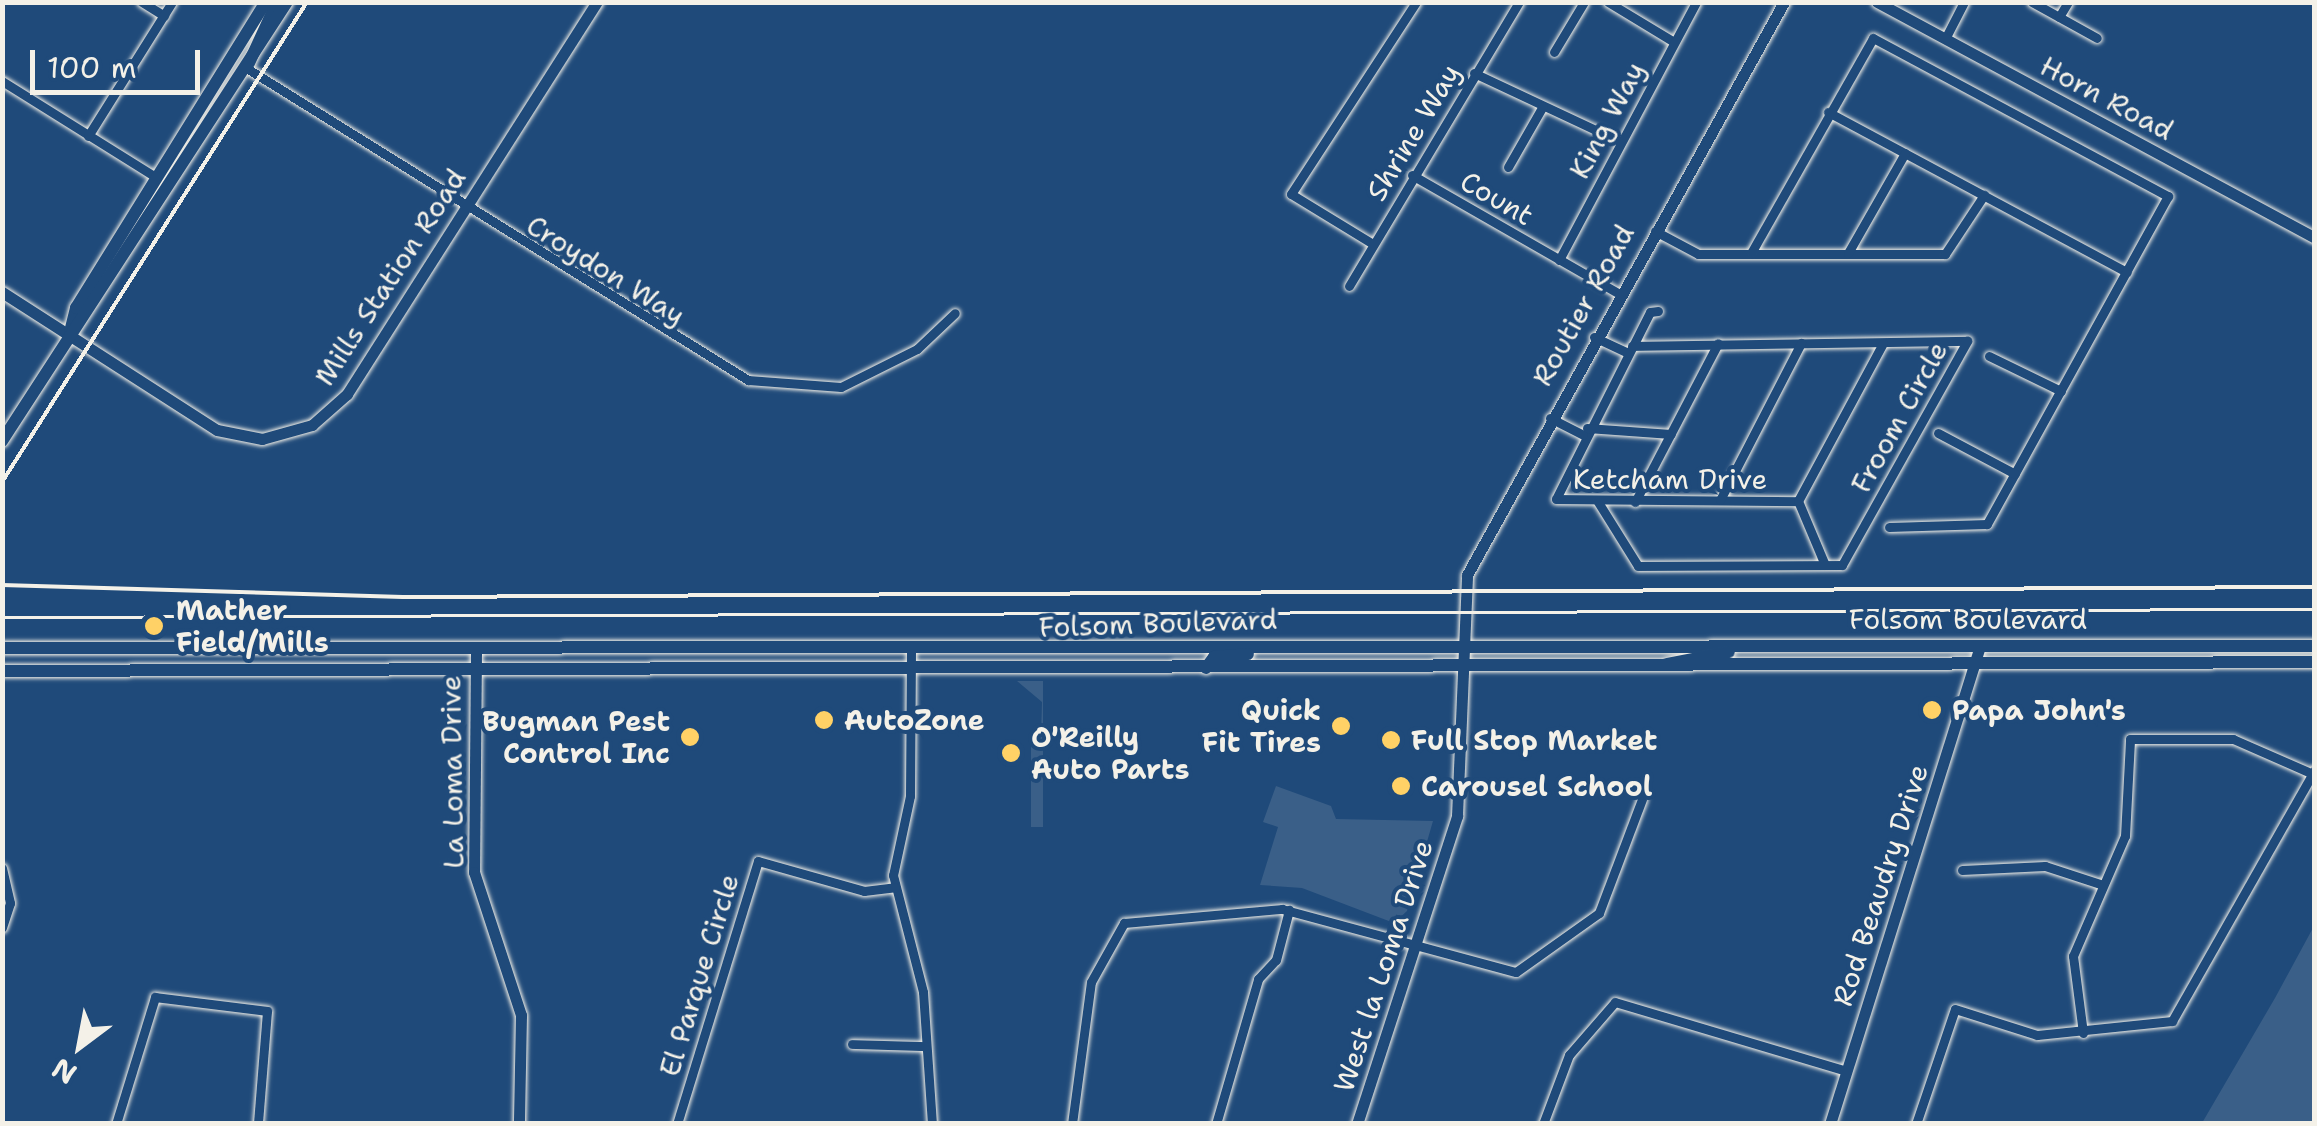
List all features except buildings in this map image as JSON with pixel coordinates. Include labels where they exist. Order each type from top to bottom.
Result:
[{"type":"main road","points":[[70,334],[76,308],[266,2]]},
{"type":"main road","points":[[248,69],[277,2]]},
{"type":"main road","points":[[2,441],[248,69],[287,2]]},
{"type":"main road","name":"Folsom Boulevard","points":[[2,648],[476,653],[1459,644],[2314,646]]},
{"type":"main road","points":[[1206,668],[1214,657],[1278,645]]},
{"type":"main road","points":[[1665,666],[1739,645]]},
{"type":"main road","name":"Folsom Boulevard","points":[[2,672],[2314,662]]},
{"type":"street","points":[[142,2],[164,16]]},
{"type":"street","points":[[88,136],[172,2]]},
{"type":"street","name":"Mills Station Road","points":[[2,292],[218,430],[256,439],[301,430],[340,404],[597,2]]},
{"type":"street","points":[[1372,244],[1291,194],[1416,2]]},
{"type":"street","name":"Shrine Way","points":[[1349,286],[1519,2]]},
{"type":"street","points":[[1554,52],[1584,2]]},
{"type":"street","points":[[1608,2],[1674,42]]},
{"type":"street","name":"King Way","points":[[1559,260],[1696,2]]},
{"type":"street","name":"Routier Road","points":[[1459,644],[1467,575],[1594,336],[1784,2]]},
{"type":"street","name":"Horn Road","points":[[1877,2],[2314,237]]},
{"type":"street","points":[[1945,39],[1964,2]]},
{"type":"street","points":[[2032,2],[2096,38]]},
{"type":"street","points":[[2059,17],[2068,2]]},
{"type":"street","points":[[1750,253],[1865,43],[1883,39],[2168,196],[2062,391],[1981,528],[1890,527]]},
{"type":"street","name":"Croydon Way","points":[[248,69],[699,357],[772,386],[858,380],[916,349],[955,313]]},
{"type":"street","points":[[1474,73],[1621,142]]},
{"type":"street","points":[[2,81],[157,178]]},
{"type":"street","points":[[1508,167],[1543,106]]},
{"type":"street","points":[[1828,112],[2127,272]]},
{"type":"street","points":[[1848,254],[1905,153]]},
{"type":"street","name":"Count","points":[[1412,175],[1618,293]]},
{"type":"street","points":[[1653,230],[1698,254],[1950,252],[1984,195]]},
{"type":"street","points":[[1585,431],[1630,349],[1658,312]]},
{"type":"street","points":[[1594,336],[1630,349]]},
{"type":"street","name":"Froom Circle","points":[[1630,349],[1718,343],[1967,341],[1842,565],[1825,565]]},
{"type":"street","points":[[1635,502],[1718,343]]},
{"type":"street","points":[[1720,500],[1800,343]]},
{"type":"street","points":[[1798,501],[1883,343]]},
{"type":"street","points":[[1989,356],[2062,391]]},
{"type":"street","points":[[1549,418],[1585,431],[1670,434]]},
{"type":"street","name":"Ketcham Drive","points":[[1585,431],[1553,494],[1561,503],[1798,501],[1825,565]]},
{"type":"street","points":[[1938,433],[2015,474]]},
{"type":"street","points":[[1598,502],[1638,566],[1825,565]]},
{"type":"street","name":"West la Loma Drive","points":[[1357,1124],[1457,816],[1459,644]]},
{"type":"street","name":"Rod Beaudry Drive","points":[[1830,1124],[1979,662],[1980,646]]},
{"type":"street","points":[[911,652],[910,796],[895,887],[919,968],[932,1124]]},
{"type":"street","name":"La Loma Drive","points":[[476,653],[474,872],[521,1015],[519,1124]]},
{"type":"street","points":[[1916,1124],[1954,1009],[2037,1034],[2083,1033],[2172,1021],[2314,772],[2233,739],[2130,739],[2129,820],[2074,956],[2083,1033]]},
{"type":"street","points":[[1072,1124],[1092,982],[1118,928],[1140,918],[1290,910],[1496,974],[1523,969],[1599,914],[1642,800]]},
{"type":"street","name":"El Parque Circle","points":[[677,1124],[758,861],[864,892],[895,887]]},
{"type":"street","points":[[1962,870],[2045,866],[2100,884]]},
{"type":"street","points":[[2,868],[10,903],[2,928]]},
{"type":"street","points":[[1216,1124],[1258,979],[1276,960],[1290,910]]},
{"type":"street","points":[[116,1124],[155,996],[267,1010],[258,1124]]},
{"type":"street","points":[[1542,1124],[1569,1055],[1615,1002],[1848,1071]]},
{"type":"street","points":[[852,1044],[924,1046]]},
{"type":"shaded area","points":[[1017,681],[1043,681],[1043,827],[1031,827],[1031,737],[1041,736],[1042,702]]},
{"type":"shaded area","points":[[1276,786],[1331,806],[1336,819],[1433,821],[1407,911],[1394,923],[1302,888],[1260,885],[1278,827],[1263,822]]},
{"type":"shaded area","points":[[2314,926],[2314,1123],[2202,1123],[2275,998]]},
{"type":"tram line","points":[[2,617],[2314,609]]},
{"type":"railway","points":[[2,482],[307,2]]},
{"type":"railway","points":[[2,585],[403,597],[2314,587]]},
{"type":"place","name":"Mather Field/Mills","points":[[154,626]]},
{"type":"place","name":"Papa John's","points":[[1932,710]]},
{"type":"place","name":"AutoZone","points":[[824,720]]},
{"type":"place","name":"Quick Fit Tires","points":[[1341,726]]},
{"type":"place","name":"Bugman Pest Control Inc","points":[[690,737]]},
{"type":"place","name":"Full Stop Market","points":[[1391,740]]},
{"type":"place","name":"O'Reilly Auto Parts","points":[[1011,753]]},
{"type":"place","name":"Carousel School","points":[[1401,786]]}]
